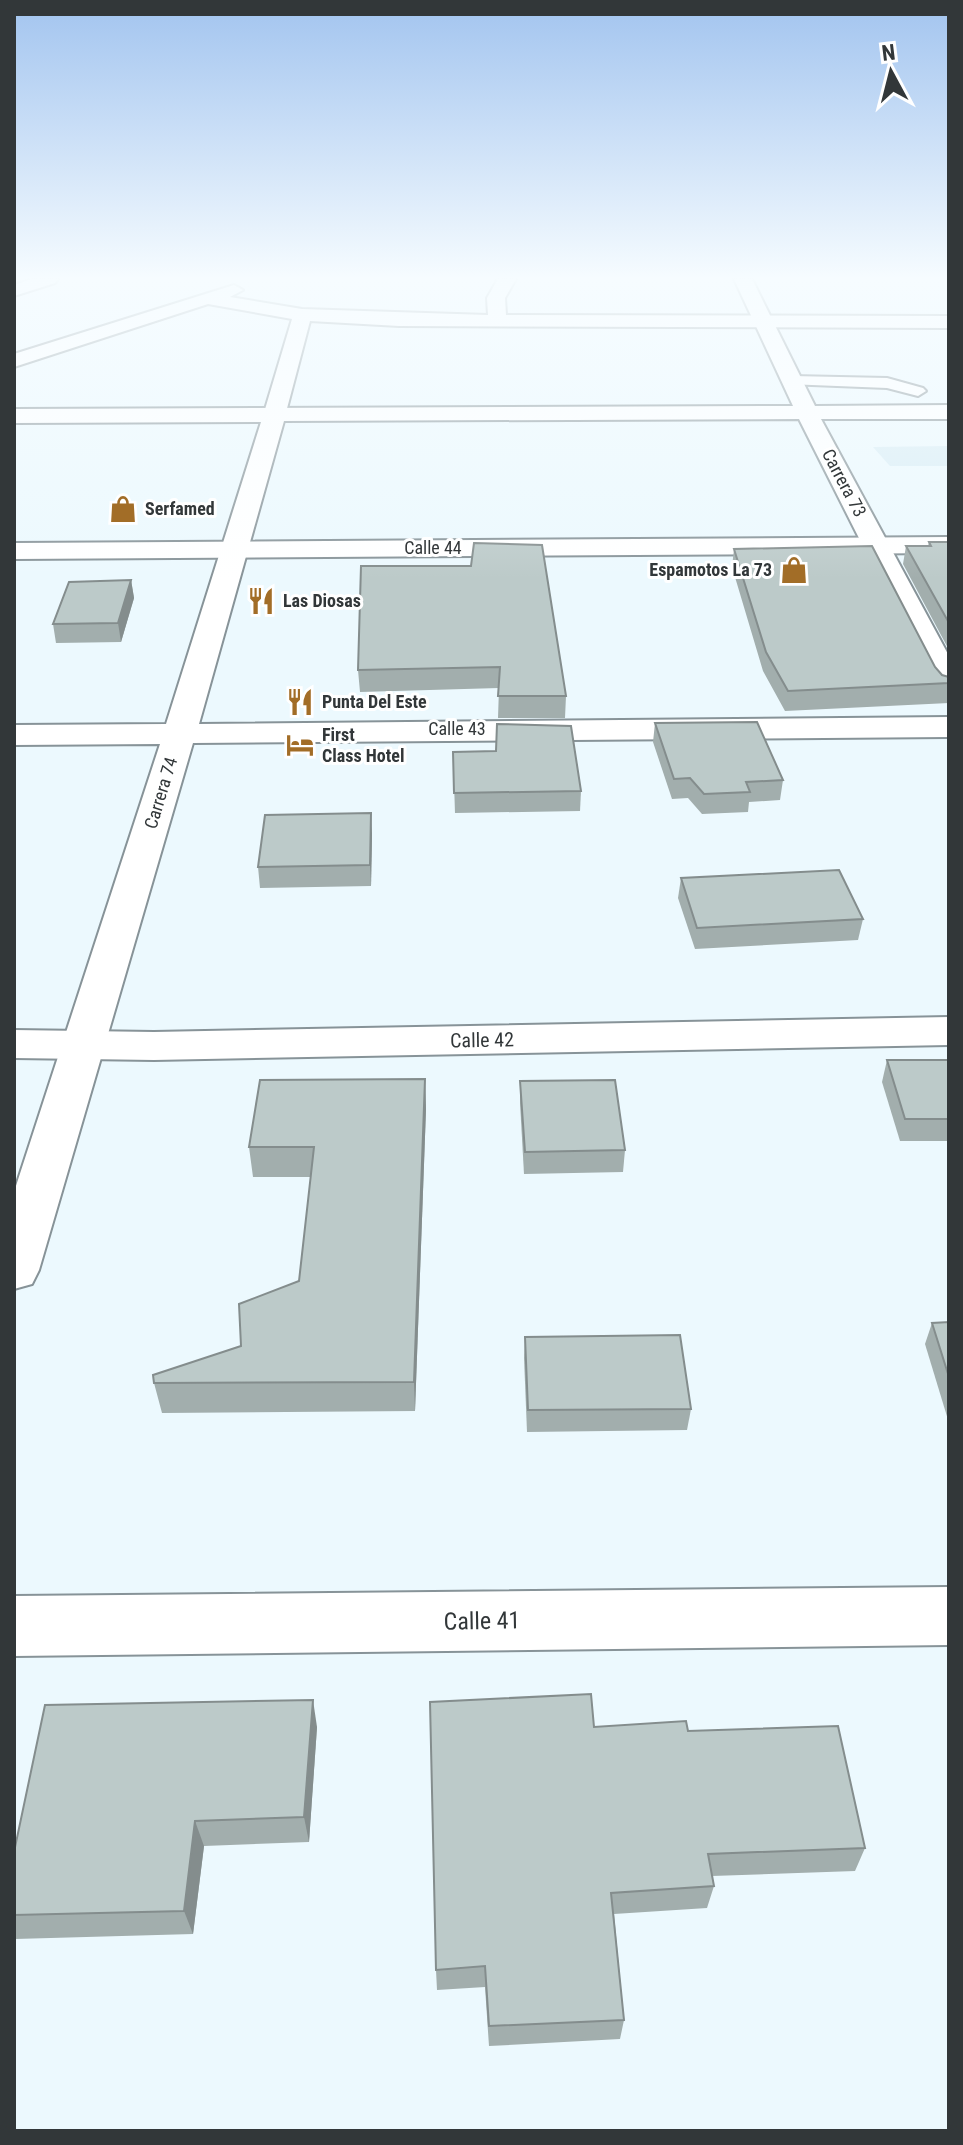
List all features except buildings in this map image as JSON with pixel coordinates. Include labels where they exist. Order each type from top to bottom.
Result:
[{"type":"street","name":"Carrera 74","points":[[14,1270],[180,732],[284,379]]},
{"type":"street","name":"Carrera 73","points":[[792,381],[949,685]]},
{"type":"street","points":[[14,416],[949,412]]},
{"type":"street","name":"Calle 44","points":[[14,551],[240,529],[867,526],[949,545]]},
{"type":"street","name":"Calle 43","points":[[14,735],[949,727]]},
{"type":"street","name":"Calle 42","points":[[14,1044],[154,1046],[949,1031]]},
{"type":"street","name":"Calle 41","points":[[14,1626],[949,1616]]},
{"type":"lane","points":[[792,381],[887,383],[918,391]]},
{"type":"shaded area","points":[[949,446],[949,466],[890,466],[873,447]]},
{"type":"place","name":"Serfamed","points":[[123,509]]},
{"type":"place","name":"Espamotos La 73","points":[[794,570]]},
{"type":"place","name":"Las Diosas","points":[[261,601]]},
{"type":"place","name":"Punta Del Este","points":[[300,702]]},
{"type":"place","name":"First Class Hotel","points":[[300,745]]}]
